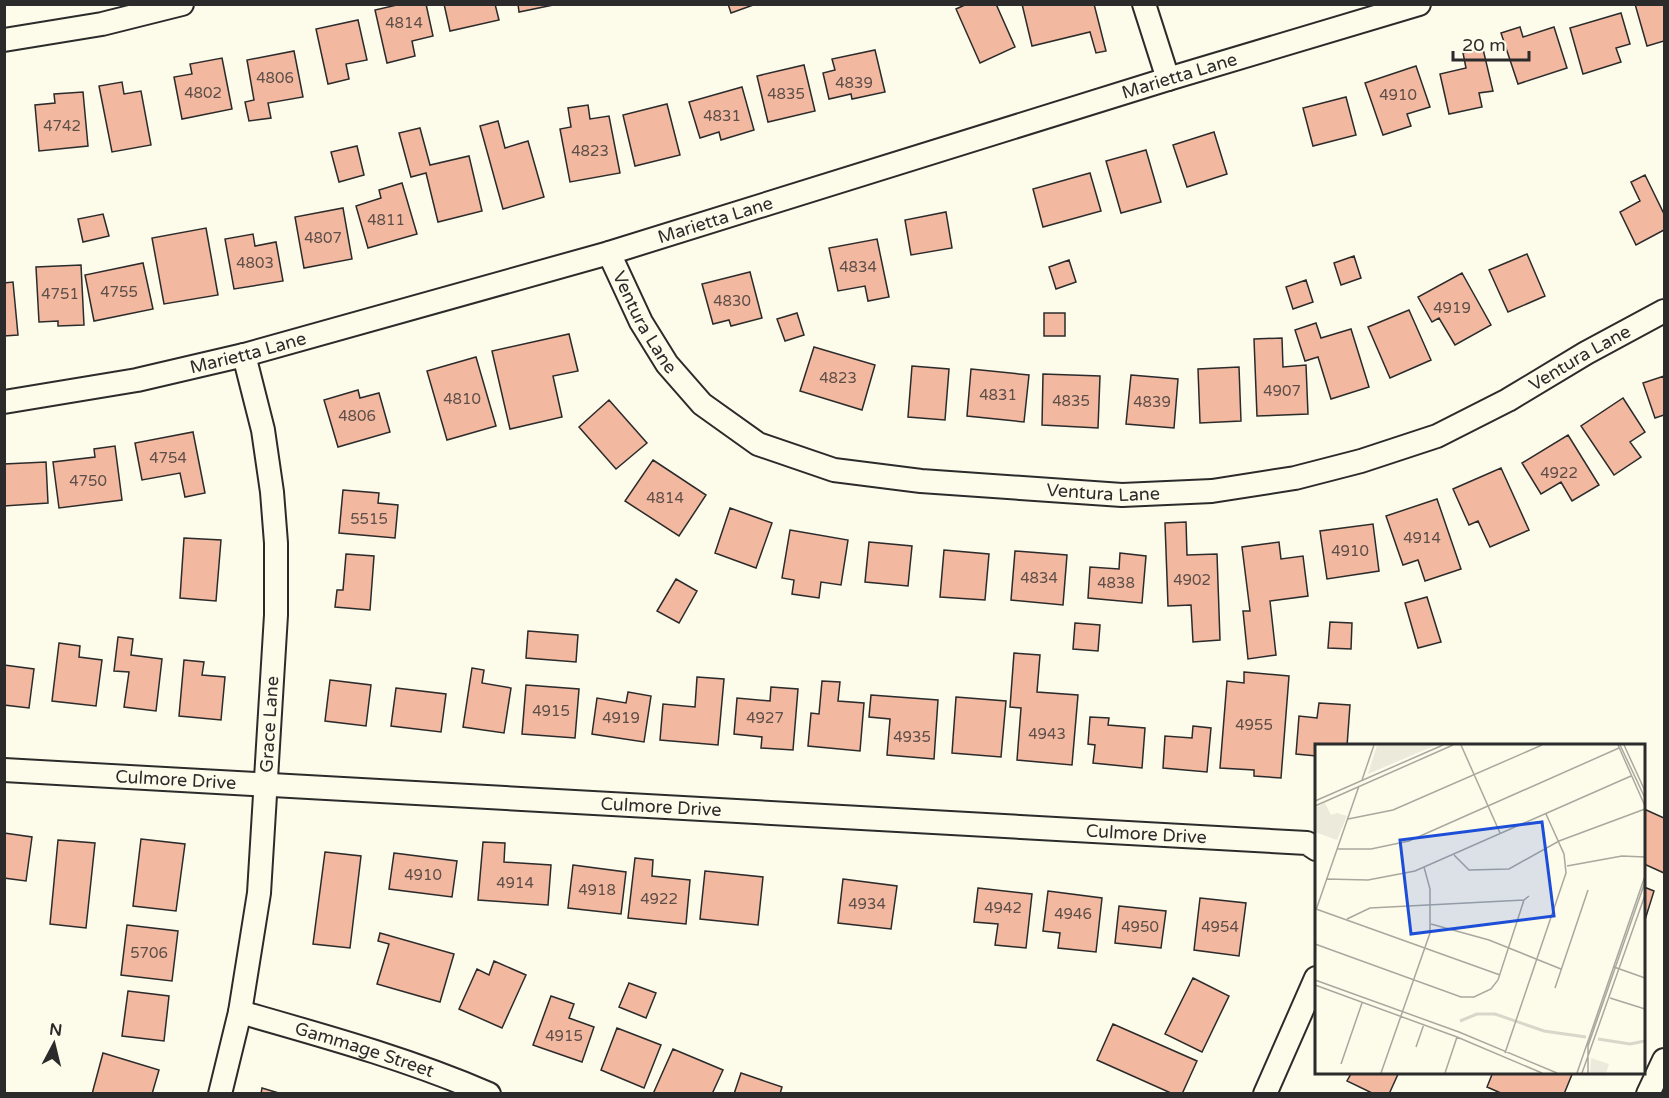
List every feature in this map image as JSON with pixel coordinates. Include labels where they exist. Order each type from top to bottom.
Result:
[{"type":"street","points":[[4,40],[102,24],[182,4]]},
{"type":"street","points":[[1144,4],[1168,79]]},
{"type":"street","name":"Marietta Lane","points":[[4,402],[137,380],[244,355],[609,253],[1168,79],[1419,4]]},
{"type":"street","name":"Ventura Lane","points":[[609,253],[641,322],[667,364],[702,404],[758,444],[834,470],[921,481],[1122,495],[1212,491],[1295,478],[1361,461],[1437,436],[1508,400],[1586,353],[1665,311]]},
{"type":"street","name":"Grace Lane","points":[[220,1094],[240,1012],[258,893],[276,615],[276,543],[272,492],[263,430],[244,355]]},
{"type":"street","name":"Culmore Drive","points":[[4,770],[1307,843],[1315,848]]},
{"type":"street","points":[[1265,1094],[1315,982]]},
{"type":"street","name":"Gammage Street","points":[[240,1012],[349,1043],[449,1076],[489,1094]]},
{"type":"street","points":[[1648,1094],[1665,1060]]},
{"type":"building","points":[[401,4],[426,4],[433,36],[412,41],[415,56],[387,63],[375,10]]},
{"type":"building","points":[[444,4],[495,4],[499,20],[450,31]]},
{"type":"building","points":[[518,4],[558,4],[519,12]]},
{"type":"building","points":[[728,4],[756,4],[731,13]]},
{"type":"building","points":[[967,4],[996,4],[1015,47],[980,63],[956,9]]},
{"type":"building","points":[[1022,4],[1094,4],[1106,51],[1096,53],[1090,32],[1032,46]]},
{"type":"building","points":[[1635,4],[1664,4],[1664,41],[1647,46]]},
{"type":"building","points":[[1621,13],[1630,44],[1616,48],[1621,62],[1583,74],[1570,28]]},
{"type":"building","points":[[358,20],[367,60],[346,64],[349,79],[328,84],[316,29]]},
{"type":"building","points":[[1520,27],[1523,37],[1554,27],[1567,68],[1518,84],[1501,33]]},
{"type":"building","points":[[1483,49],[1493,91],[1479,93],[1482,107],[1449,114],[1440,74],[1466,68],[1463,53]]},
{"type":"building","points":[[875,50],[885,92],[852,99],[851,94],[829,99],[823,73],[835,70],[832,59]]},
{"type":"building","points":[[294,51],[303,97],[268,103],[271,118],[249,121],[245,102],[254,100],[247,60]]},
{"type":"building","points":[[222,58],[232,109],[182,119],[174,77],[192,74],[190,64]]},
{"type":"building","points":[[804,65],[815,111],[768,122],[757,76]]},
{"type":"building","points":[[1416,66],[1430,107],[1407,114],[1411,126],[1383,135],[1365,83]]},
{"type":"building","points":[[122,82],[124,94],[141,91],[151,145],[112,152],[99,86]]},
{"type":"building","points":[[742,87],[754,130],[721,140],[719,132],[700,138],[689,102]]},
{"type":"building","points":[[83,92],[88,146],[39,151],[35,105],[55,103],[54,94]]},
{"type":"building","points":[[1346,97],[1356,135],[1313,146],[1303,108]]},
{"type":"building","points":[[667,104],[680,155],[635,166],[623,115]]},
{"type":"building","points":[[588,105],[590,119],[609,116],[620,173],[570,182],[560,129],[571,127],[568,108]]},
{"type":"building","points":[[498,121],[505,148],[528,141],[544,197],[503,209],[480,126]]},
{"type":"building","points":[[420,128],[430,165],[469,156],[482,211],[438,222],[426,173],[411,177],[399,133]]},
{"type":"building","points":[[1214,132],[1227,174],[1187,187],[1173,145]]},
{"type":"building","points":[[357,146],[364,175],[339,182],[331,152]]},
{"type":"building","points":[[1146,150],[1161,202],[1121,213],[1106,161]]},
{"type":"building","points":[[1090,173],[1101,211],[1043,227],[1033,189]]},
{"type":"building","points":[[1645,175],[1664,214],[1664,230],[1636,245],[1620,212],[1640,201],[1631,182]]},
{"type":"building","points":[[402,183],[417,234],[368,248],[356,206],[381,198],[379,190]]},
{"type":"building","points":[[343,208],[352,259],[304,268],[295,217]]},
{"type":"building","points":[[946,212],[952,248],[911,255],[905,220]]},
{"type":"building","points":[[103,214],[109,236],[83,242],[78,219]]},
{"type":"building","points":[[206,228],[218,295],[164,304],[152,238]]},
{"type":"building","points":[[253,234],[255,246],[276,242],[283,281],[234,289],[225,239]]},
{"type":"building","points":[[877,239],[889,297],[868,301],[865,286],[838,291],[829,248]]},
{"type":"building","points":[[1527,254],[1545,296],[1508,312],[1489,270]]},
{"type":"building","points":[[1354,256],[1361,278],[1341,285],[1334,263]]},
{"type":"building","points":[[1069,260],[1076,282],[1056,289],[1049,267]]},
{"type":"building","points":[[143,263],[153,309],[94,321],[85,275]]},
{"type":"building","points":[[81,265],[84,325],[58,326],[58,321],[39,322],[36,267]]},
{"type":"building","points":[[750,272],[762,318],[731,326],[729,320],[713,324],[702,284]]},
{"type":"building","points":[[1462,273],[1491,325],[1455,345],[1439,318],[1432,322],[1418,297]]},
{"type":"building","points":[[1306,280],[1313,302],[1293,309],[1286,287]]},
{"type":"building","points":[[13,282],[18,335],[4,336],[4,283]]},
{"type":"building","points":[[1409,310],[1431,360],[1390,378],[1368,327]]},
{"type":"building","points":[[797,313],[804,335],[785,341],[777,319]]},
{"type":"building","points":[[1044,313],[1065,313],[1065,336],[1044,336]]},
{"type":"building","points":[[1316,323],[1321,338],[1351,329],[1369,387],[1331,399],[1318,357],[1305,361],[1295,330]]},
{"type":"building","points":[[569,334],[578,371],[553,376],[562,417],[510,429],[492,351]]},
{"type":"building","points":[[1282,338],[1283,367],[1306,365],[1308,414],[1257,416],[1254,339]]},
{"type":"building","points":[[814,347],[875,365],[862,410],[800,391]]},
{"type":"building","points":[[476,357],[496,426],[447,440],[427,371]]},
{"type":"building","points":[[912,366],[949,369],[945,420],[908,417]]},
{"type":"building","points":[[1239,367],[1241,421],[1200,423],[1198,369]]},
{"type":"building","points":[[971,369],[1029,375],[1024,422],[967,416]]},
{"type":"building","points":[[1043,374],[1100,376],[1098,428],[1042,425]]},
{"type":"building","points":[[1131,375],[1178,379],[1174,428],[1126,424]]},
{"type":"building","points":[[1664,376],[1664,415],[1655,418],[1643,383]]},
{"type":"building","points":[[358,390],[360,398],[379,393],[390,432],[338,447],[324,400]]},
{"type":"building","points":[[1623,398],[1645,432],[1630,442],[1641,457],[1614,475],[1581,426]]},
{"type":"building","points":[[609,400],[647,443],[616,469],[579,427]]},
{"type":"building","points":[[193,432],[205,493],[185,497],[180,473],[142,480],[135,443]]},
{"type":"building","points":[[1568,435],[1599,485],[1572,501],[1561,482],[1541,494],[1522,463]]},
{"type":"building","points":[[115,446],[122,500],[59,508],[53,462],[95,457],[94,449]]},
{"type":"building","points":[[653,460],[706,495],[679,536],[625,501]]},
{"type":"building","points":[[46,462],[48,503],[4,506],[4,464]]},
{"type":"building","points":[[1501,468],[1529,530],[1490,547],[1478,521],[1469,525],[1453,489]]},
{"type":"building","points":[[343,490],[379,493],[378,503],[398,505],[395,538],[339,533]]},
{"type":"building","points":[[1437,499],[1461,569],[1425,581],[1418,560],[1403,565],[1386,516]]},
{"type":"building","points":[[730,508],[772,523],[756,568],[715,553]]},
{"type":"building","points":[[1186,522],[1187,555],[1217,554],[1220,640],[1193,642],[1191,605],[1168,606],[1165,523]]},
{"type":"building","points":[[1373,524],[1379,571],[1327,579],[1320,531]]},
{"type":"building","points":[[790,530],[848,540],[841,585],[821,582],[819,598],[792,594],[794,580],[782,578]]},
{"type":"building","points":[[184,538],[221,540],[216,601],[180,598]]},
{"type":"building","points":[[869,542],[912,546],[908,586],[865,582]]},
{"type":"building","points":[[1279,542],[1281,559],[1303,556],[1308,596],[1270,601],[1276,655],[1248,659],[1243,611],[1250,611],[1242,547]]},
{"type":"building","points":[[944,550],[989,554],[985,600],[940,597]]},
{"type":"building","points":[[1015,551],[1067,555],[1063,605],[1011,600]]},
{"type":"building","points":[[1120,553],[1146,556],[1142,603],[1088,598],[1090,567],[1119,569]]},
{"type":"building","points":[[346,554],[374,556],[370,610],[335,607],[337,590],[343,590]]},
{"type":"building","points":[[676,579],[697,591],[679,623],[657,611]]},
{"type":"building","points":[[1427,597],[1441,642],[1418,648],[1405,603]]},
{"type":"building","points":[[1330,622],[1352,623],[1351,649],[1328,648]]},
{"type":"building","points":[[1075,623],[1100,625],[1098,651],[1073,649]]},
{"type":"building","points":[[528,631],[578,635],[576,662],[526,658]]},
{"type":"building","points":[[118,637],[133,639],[131,655],[162,659],[156,711],[124,707],[129,672],[114,671]]},
{"type":"building","points":[[59,643],[80,646],[79,657],[102,660],[96,706],[52,701]]},
{"type":"building","points":[[1014,653],[1040,655],[1037,692],[1078,695],[1072,765],[1017,760],[1021,708],[1010,707]]},
{"type":"building","points":[[184,660],[204,662],[202,675],[225,677],[221,720],[179,716]]},
{"type":"building","points":[[4,665],[34,669],[29,708],[4,705]]},
{"type":"building","points":[[472,668],[484,670],[482,683],[511,688],[504,733],[463,727]]},
{"type":"building","points":[[1244,672],[1289,676],[1281,778],[1254,776],[1254,770],[1220,768],[1227,681],[1244,683]]},
{"type":"building","points":[[697,677],[724,679],[718,745],[660,740],[663,704],[695,707]]},
{"type":"building","points":[[330,680],[371,685],[366,726],[325,721]]},
{"type":"building","points":[[822,681],[840,682],[838,701],[864,703],[860,751],[808,746],[811,713],[819,714]]},
{"type":"building","points":[[526,685],[579,689],[575,738],[522,734]]},
{"type":"building","points":[[771,687],[798,689],[793,750],[761,748],[762,737],[734,734],[737,698],[770,701]]},
{"type":"building","points":[[396,688],[446,694],[441,732],[391,726]]},
{"type":"building","points":[[628,692],[651,696],[644,742],[592,734],[597,698],[626,703]]},
{"type":"building","points":[[871,695],[938,700],[934,759],[887,755],[890,719],[869,717]]},
{"type":"building","points":[[956,697],[1006,701],[1001,757],[952,753]]},
{"type":"building","points":[[1319,703],[1350,705],[1347,744],[1315,744],[1315,756],[1296,754],[1299,716],[1317,718]]},
{"type":"building","points":[[1090,717],[1109,718],[1108,725],[1145,728],[1142,768],[1093,763],[1095,745],[1088,744]]},
{"type":"building","points":[[1193,726],[1211,728],[1207,772],[1163,768],[1165,736],[1192,738]]},
{"type":"building","points":[[1645,809],[1664,818],[1664,873],[1645,864]]},
{"type":"building","points":[[4,833],[32,837],[26,881],[4,878]]},
{"type":"building","points":[[141,839],[185,844],[176,911],[133,906]]},
{"type":"building","points":[[58,840],[95,843],[86,928],[50,924]]},
{"type":"building","points":[[483,842],[505,843],[504,862],[551,865],[548,905],[478,900]]},
{"type":"building","points":[[325,852],[361,856],[350,948],[313,944]]},
{"type":"building","points":[[394,853],[457,861],[452,897],[389,889]]},
{"type":"building","points":[[635,858],[653,860],[652,876],[690,880],[686,924],[628,918]]},
{"type":"building","points":[[573,865],[626,872],[621,914],[568,908]]},
{"type":"building","points":[[705,871],[763,877],[758,925],[700,919]]},
{"type":"building","points":[[843,879],[897,886],[891,929],[838,923]]},
{"type":"building","points":[[1645,887],[1654,891],[1645,920]]},
{"type":"building","points":[[978,888],[1032,894],[1026,948],[995,945],[998,924],[974,922]]},
{"type":"building","points":[[1048,891],[1102,898],[1096,952],[1058,948],[1060,933],[1043,931]]},
{"type":"building","points":[[1200,898],[1246,903],[1239,956],[1194,950]]},
{"type":"building","points":[[1119,906],[1166,911],[1161,948],[1115,943]]},
{"type":"building","points":[[127,925],[178,931],[172,981],[121,975]]},
{"type":"building","points":[[380,933],[454,954],[440,1002],[377,984],[389,944],[378,941]]},
{"type":"building","points":[[494,961],[526,975],[502,1028],[459,1009],[477,969],[489,975]]},
{"type":"building","points":[[1193,978],[1229,996],[1202,1052],[1165,1034]]},
{"type":"building","points":[[629,983],[656,993],[646,1018],[619,1007]]},
{"type":"building","points":[[128,991],[169,996],[164,1041],[122,1036]]},
{"type":"building","points":[[551,996],[574,1004],[569,1018],[594,1027],[582,1062],[533,1045]]},
{"type":"building","points":[[1113,1024],[1197,1061],[1182,1094],[1173,1094],[1097,1060]]},
{"type":"building","points":[[617,1028],[661,1045],[644,1088],[601,1070]]},
{"type":"building","points":[[673,1049],[723,1070],[712,1094],[653,1094]]},
{"type":"building","points":[[103,1053],[159,1070],[152,1094],[92,1094]]},
{"type":"building","points":[[741,1073],[782,1087],[780,1094],[734,1094]]},
{"type":"building","points":[[1351,1074],[1398,1074],[1389,1094],[1374,1094],[1347,1081]]},
{"type":"building","points":[[1492,1074],[1572,1074],[1564,1094],[1503,1094],[1487,1087]]},
{"type":"building","points":[[262,1088],[282,1094],[261,1094]]}]
